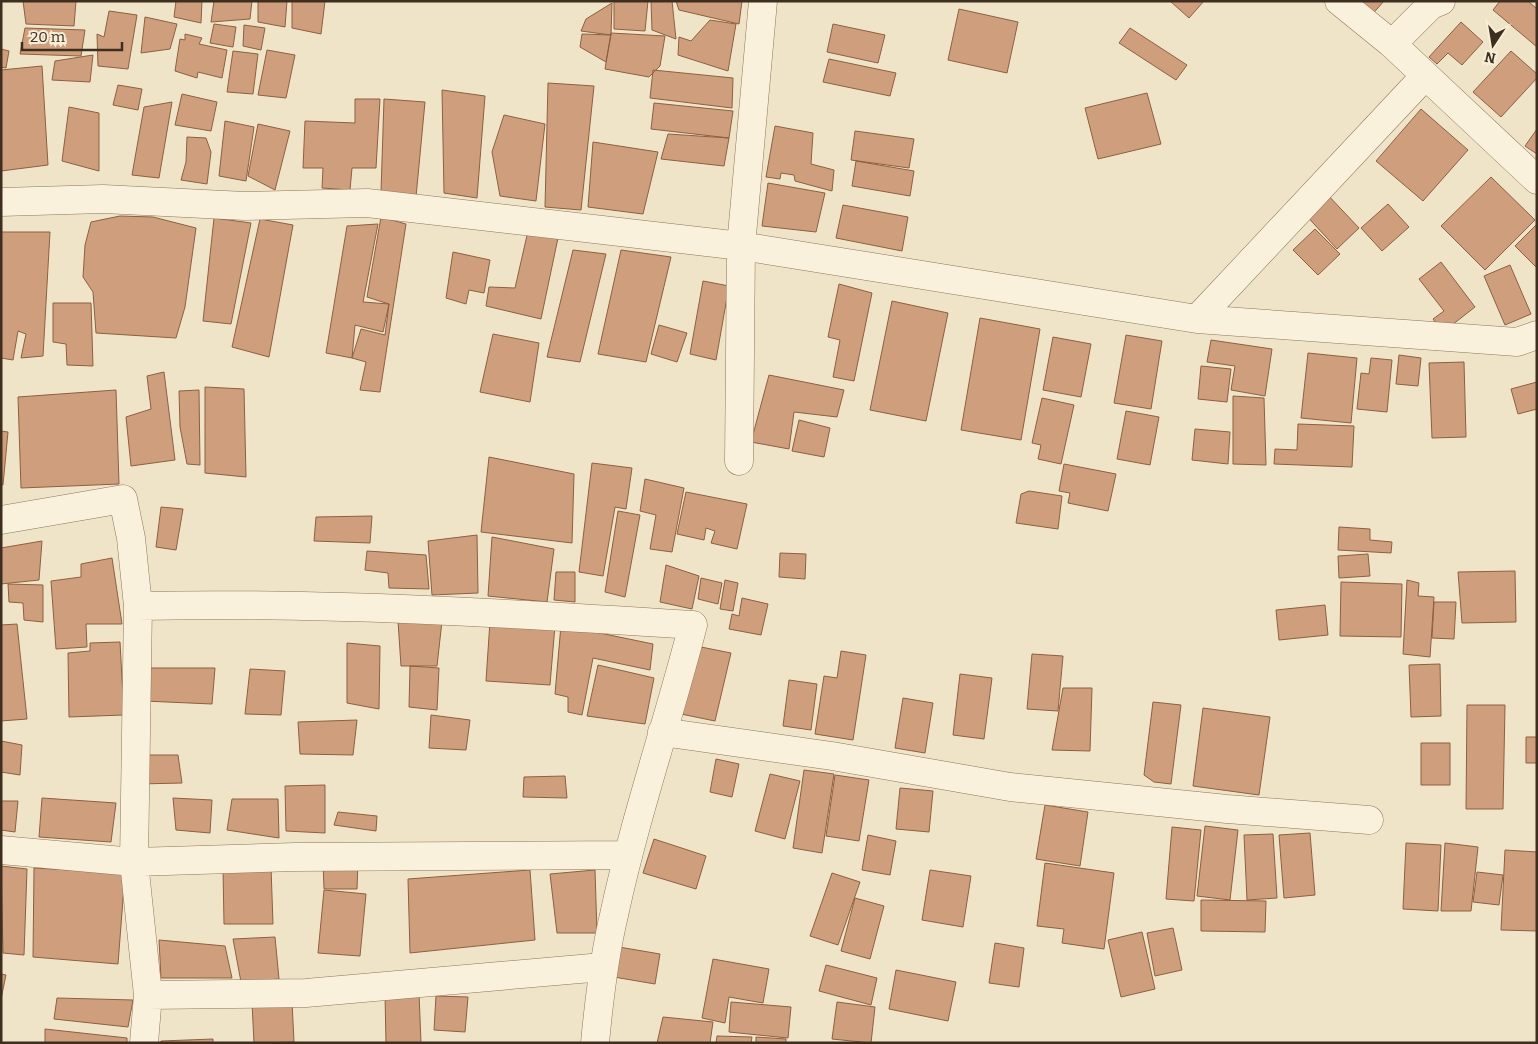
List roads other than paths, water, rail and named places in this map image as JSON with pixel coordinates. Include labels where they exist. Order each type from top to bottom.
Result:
[{"type":"street","points":[[739,461],[741,246],[763,1]]},
{"type":"street","points":[[1339,1],[1392,44],[1537,180]]},
{"type":"street","points":[[1392,44],[1431,5],[1441,1]]},
{"type":"street","points":[[1197,319],[1426,76]]},
{"type":"street","points":[[1,202],[104,199],[245,206],[367,204],[741,246],[1197,319],[1517,342],[1537,334]]},
{"type":"street","points":[[1,520],[123,499],[131,538],[138,606],[134,862],[148,995],[144,1043]]},
{"type":"street","points":[[138,606],[353,607],[692,625],[628,855],[603,967],[594,1043]]},
{"type":"street","points":[[662,732],[856,760],[1010,787],[1227,809],[1370,820]]},
{"type":"street","points":[[1,850],[134,862],[295,857],[628,855]]},
{"type":"street","points":[[148,995],[306,993],[603,967]]}]
